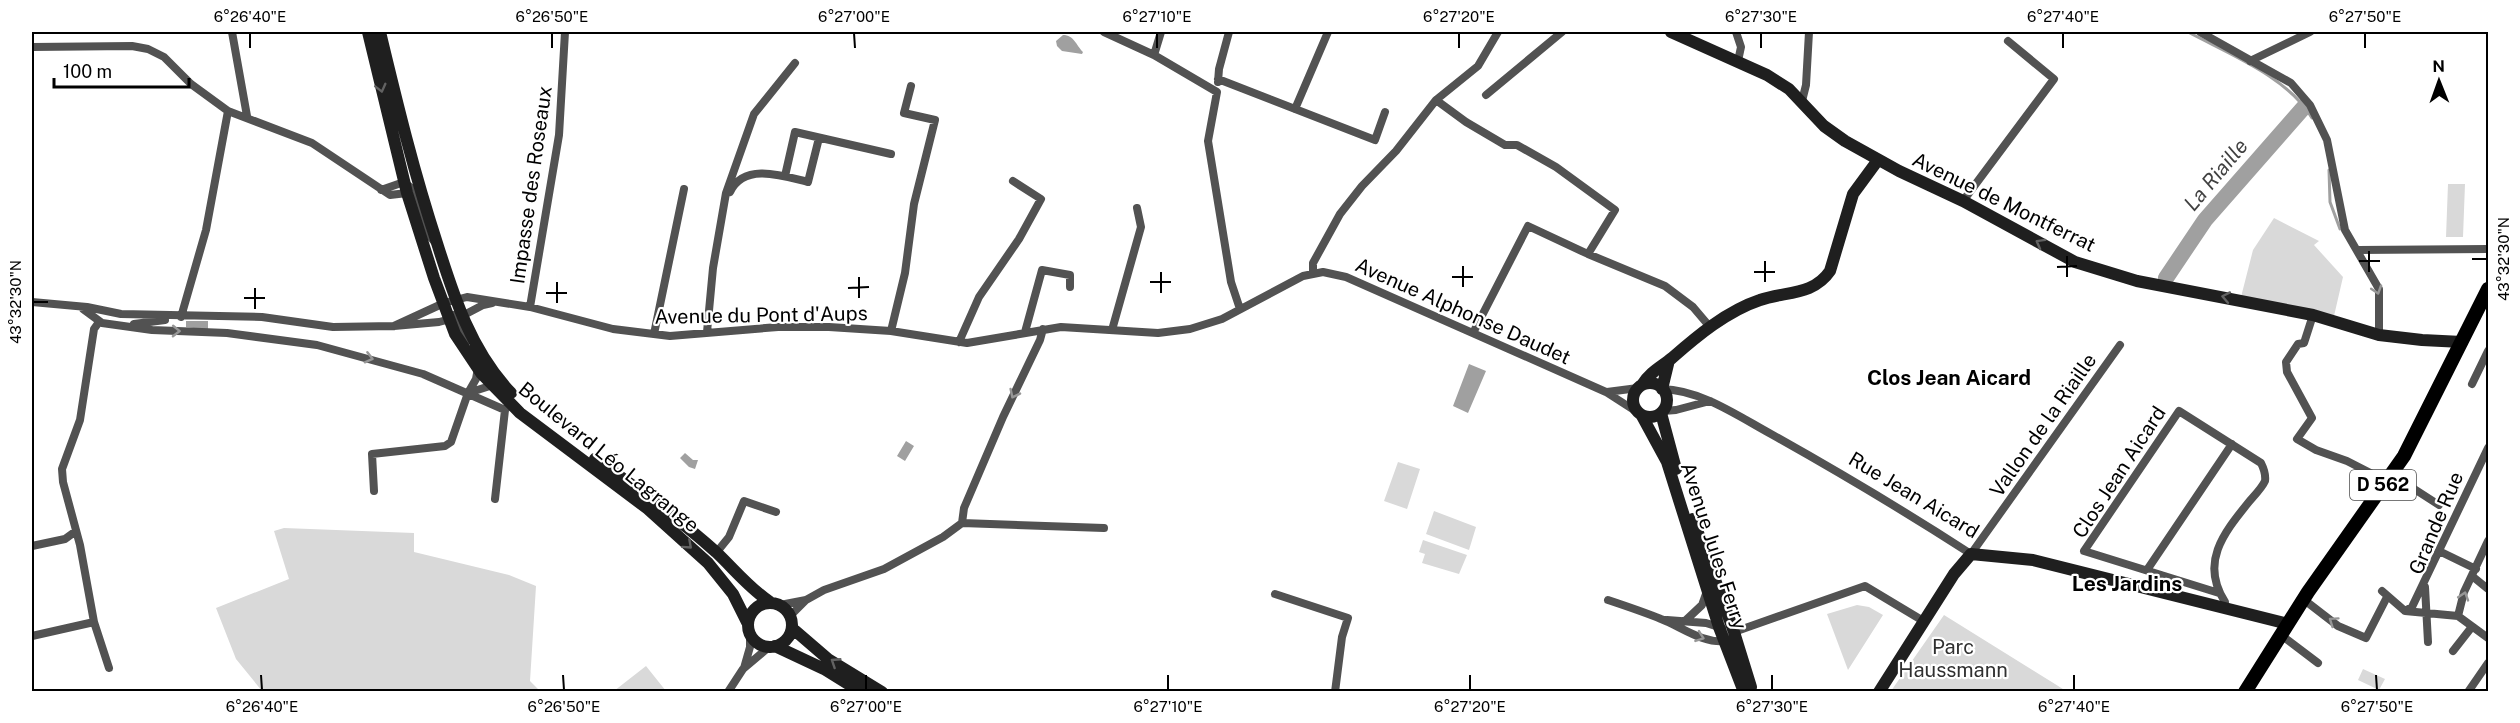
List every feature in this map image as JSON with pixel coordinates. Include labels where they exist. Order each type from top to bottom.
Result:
[{"type":"main road","name":"D 562","points":[[2245,692],[2304,599],[2404,456],[2488,289]]},
{"type":"street","points":[[232,32],[246,116]]},
{"type":"street","points":[[368,32],[410,184],[438,246],[450,302]]},
{"type":"street","points":[[380,32],[423,243],[450,302]]},
{"type":"street","name":"Impasse des Roseaux","points":[[530,307],[559,135],[565,32]]},
{"type":"street","points":[[1104,32],[1154,55],[1217,92]]},
{"type":"street","points":[[1154,55],[1161,32]]},
{"type":"street","points":[[1229,32],[1218,79],[1208,141],[1231,282],[1240,309]]},
{"type":"street","points":[[1295,109],[1328,32]]},
{"type":"street","points":[[1313,274],[1313,263],[1340,214],[1362,186],[1396,152],[1436,100],[1478,66],[1498,32]]},
{"type":"street","points":[[1486,95],[1562,32]]},
{"type":"street","name":"Avenue de Montferrat","points":[[1671,32],[1738,61],[1786,86],[1824,126],[1845,141],[1878,160],[1963,201],[2075,262],[2106,273],[2313,315],[2379,335],[2462,342]]},
{"type":"street","points":[[1736,32],[1741,47],[1738,61]]},
{"type":"street","points":[[1802,101],[1807,75],[1809,32]]},
{"type":"street","points":[[2200,32],[2290,83],[2301,93],[2319,122],[2327,140],[2345,230],[2379,289],[2379,335]]},
{"type":"street","points":[[2250,61],[2310,32]]},
{"type":"street","points":[[1963,201],[2054,79],[2008,41]]},
{"type":"street","points":[[32,47],[132,46],[148,48],[164,57],[191,84],[228,111],[312,143],[381,190],[410,184]]},
{"type":"street","points":[[707,332],[712,268],[723,209],[754,114],[795,63]]},
{"type":"street","points":[[1218,79],[1375,140],[1385,112]]},
{"type":"street","points":[[891,331],[905,273],[914,204],[934,120],[904,113],[911,86]]},
{"type":"street","points":[[1436,100],[1466,122],[1505,145],[1517,146],[1556,167],[1615,210],[1588,254]]},
{"type":"street","points":[[181,317],[206,230],[228,111]]},
{"type":"street","points":[[785,176],[795,132],[891,154]]},
{"type":"street","points":[[723,209],[733,186],[747,176],[762,173],[808,182],[819,138]]},
{"type":"street","points":[[1710,401],[1662,412],[1655,417],[1640,414],[1633,400],[1647,376],[1710,327],[1760,300],[1808,290],[1824,279],[1830,271],[1853,194],[1878,160]]},
{"type":"street","points":[[959,342],[980,297],[1019,239],[1041,199],[1013,181]]},
{"type":"street","points":[[654,334],[684,189]]},
{"type":"street","points":[[1112,330],[1141,227],[1137,208]]},
{"type":"street","points":[[1473,333],[1528,226],[1665,286],[1693,307],[1710,327]]},
{"type":"street","points":[[2358,250],[2488,249]]},
{"type":"street","points":[[1025,332],[1042,270],[1071,275],[1070,287]]},
{"type":"street","name":"Avenue Alphonse Daudet","points":[[1240,309],[1287,283],[1313,274],[1323,272],[1346,277],[1606,392],[1640,414]]},
{"type":"street","name":"Avenue du Pont d'Aups","points":[[394,326],[467,297],[530,307],[613,329],[670,336],[809,327],[891,331],[959,342],[975,342],[1043,329],[1071,327],[1173,332],[1208,324],[1240,309]]},
{"type":"street","points":[[32,302],[87,307],[100,317],[118,325],[152,330],[227,333],[317,345],[423,374],[508,407],[495,498]]},
{"type":"street","name":"Boulevard Léo Lagrange","points":[[450,302],[482,366],[508,407],[648,509],[708,563],[733,594],[747,622]]},
{"type":"street","name":"Avenue du Pont d'Aups","points":[[100,317],[121,314],[262,317],[333,327],[394,326],[456,318],[495,302]]},
{"type":"street","points":[[118,325],[124,320],[121,314]]},
{"type":"street","points":[[2313,315],[2304,343],[2298,344],[2286,362],[2287,372],[2312,418],[2297,439],[2316,450],[2388,478],[2439,505]]},
{"type":"street","points":[[100,317],[94,329],[80,420],[62,469],[94,622],[109,668]]},
{"type":"street","name":"Avenue du Pont d'Aups","points":[[118,325],[181,317]]},
{"type":"street","points":[[962,523],[964,507],[1043,329]]},
{"type":"street","name":"Vallon de la Riaille","points":[[1971,554],[2120,345]]},
{"type":"street","points":[[2472,384],[2485,369],[2488,351]]},
{"type":"street","points":[[1662,389],[1669,360]]},
{"type":"street","points":[[374,491],[372,454],[445,446],[452,442],[468,393],[482,366]]},
{"type":"street","name":"Boulevard Léo Lagrange","points":[[482,366],[547,426],[655,501],[716,552],[755,592],[775,604]]},
{"type":"street","points":[[1606,392],[1653,384],[1662,389],[1667,400],[1662,412]]},
{"type":"street","points":[[468,393],[493,385]]},
{"type":"street","name":"Rue Jean Aicard","points":[[1662,389],[1680,391],[1710,401],[1880,496],[1971,554],[2033,560],[2224,607],[2287,626]]},
{"type":"street","points":[[1666,427],[1676,410]]},
{"type":"street","name":"Clos Jean Aicard","points":[[2219,593],[2084,551],[2179,411],[2261,463],[2265,472],[2264,483],[2236,518],[2217,548],[2213,566],[2219,593],[2225,602],[2224,607]]},
{"type":"street","name":"Avenue Jules Ferry","points":[[1662,412],[1678,476],[1734,632],[1752,692]]},
{"type":"street","name":"Avenue Jules Ferry","points":[[1640,414],[1666,462],[1719,627],[1744,692]]},
{"type":"street","points":[[2147,570],[2232,444]]},
{"type":"street","name":"Grande Rue","points":[[2428,642],[2425,584],[2488,448]]},
{"type":"street","points":[[716,552],[729,537],[744,501],[776,512]]},
{"type":"street","points":[[728,692],[743,669],[750,647],[747,622],[758,606],[806,600],[824,590],[884,569],[943,537],[962,523],[1104,528]]},
{"type":"street","points":[[32,546],[65,539],[76,531]]},
{"type":"street","points":[[2458,616],[2464,592],[2488,541]]},
{"type":"street","points":[[2439,551],[2474,573],[2488,589]]},
{"type":"street","points":[[1880,692],[1954,573],[1971,554]]},
{"type":"street","points":[[2405,611],[2412,607],[2425,584]]},
{"type":"street","points":[[1608,600],[1664,620],[1701,637],[1725,642],[1734,632],[1865,586],[1925,622]]},
{"type":"street","points":[[1685,621],[1702,605],[1707,590]]},
{"type":"street","points":[[1275,594],[1348,618],[1342,637],[1335,692]]},
{"type":"street","points":[[2304,599],[2338,626],[2366,638],[2385,594],[2405,611],[2426,615],[2458,616],[2471,628],[2488,638]]},
{"type":"street","points":[[743,669],[786,639],[791,622],[806,600]]},
{"type":"street","points":[[775,604],[828,659],[882,692]]},
{"type":"street","points":[[1664,620],[1685,621],[1734,632]]},
{"type":"street","points":[[32,636],[94,622]]},
{"type":"street","points":[[2287,626],[2318,663]]},
{"type":"street","points":[[2453,651],[2471,628]]},
{"type":"street","points":[[750,636],[758,644],[772,647],[824,669],[861,692]]},
{"type":"street","points":[[2468,692],[2486,675],[2488,663]]},
{"type":"green space","points":[[2448,184],[2465,184],[2463,237],[2446,237]]},
{"type":"green space","points":[[2274,218],[2319,241],[2314,245],[2343,277],[2334,316],[2241,297],[2253,250]]},
{"type":"green space","points":[[1398,462],[1420,469],[1407,509],[1384,501]]},
{"type":"green space","points":[[1434,511],[1476,527],[1469,550],[1426,534]]},
{"type":"green space","points":[[284,528],[414,533],[414,552],[509,575],[536,586],[530,681],[540,691],[262,691],[236,659],[216,608],[289,579],[274,531]]},
{"type":"green space","points":[[1423,540],[1467,555],[1459,574],[1422,563],[1425,554],[1419,552]]},
{"type":"green space","points":[[1857,605],[1869,607],[1883,615],[1848,670],[1827,614]]},
{"type":"green space","name":"Parc Haussmann","points":[[1944,615],[2055,684],[2066,691],[1891,691]]},
{"type":"green space","points":[[646,666],[666,691],[614,691]]},
{"type":"green space","points":[[2363,669],[2385,679],[2379,690],[2358,680]]},
{"type":"shaded area","points":[[1063,35],[1072,39],[1083,52],[1082,54],[1062,51],[1057,46],[1056,41]]},
{"type":"shaded area","points":[[186,321],[208,321],[208,330],[186,327]]},
{"type":"shaded area","points":[[1469,364],[1486,371],[1468,413],[1453,406]]},
{"type":"shaded area","points":[[906,441],[914,446],[905,461],[897,456]]},
{"type":"shaded area","points":[[685,453],[693,460],[698,460],[695,469],[689,467],[680,458]]},
{"type":"waterway","points":[[2188,32],[2239,58],[2273,79],[2288,90],[2312,118]]},
{"type":"waterway","name":"La Riaille","points":[[2166,278],[2205,220],[2305,106]]},
{"type":"waterway","points":[[2329,170],[2330,202],[2340,229]]},
{"type":"district","name":"Clos Jean Aicard","points":[[1949,378]]},
{"type":"district","name":"Les Jardins","points":[[2127,584]]}]
